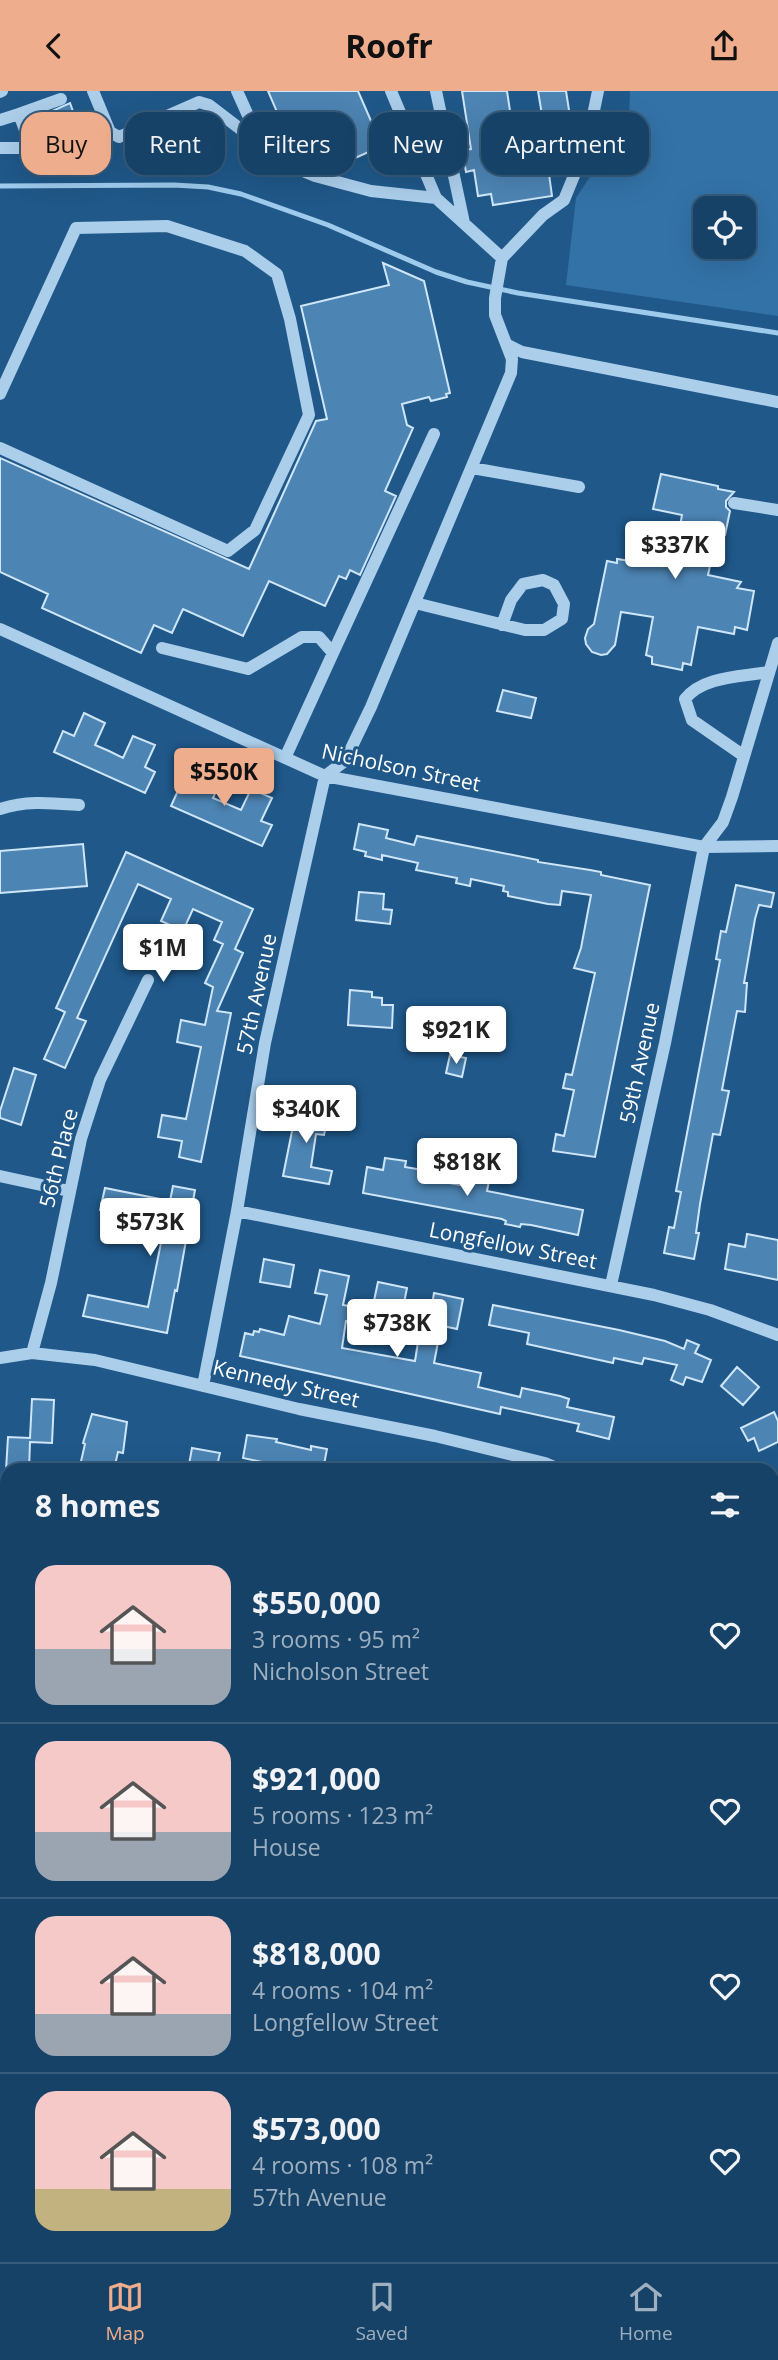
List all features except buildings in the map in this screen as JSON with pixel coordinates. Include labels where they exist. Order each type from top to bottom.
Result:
[{"type":"street","points":[[93,91],[110,132],[119,137],[199,102],[209,105],[239,128]]},
{"type":"street","points":[[237,91],[247,112]]},
{"type":"street","points":[[391,91],[436,198],[502,258]]},
{"type":"street","points":[[436,91],[464,223]]},
{"type":"street","points":[[325,776],[345,761],[371,707],[511,373],[512,359],[495,315],[502,258],[542,215],[564,200],[587,144],[598,91]]},
{"type":"street","points":[[0,120],[61,99]]},
{"type":"street","points":[[0,148],[32,148],[19,114]]},
{"type":"street","points":[[316,175],[370,191],[436,198]]},
{"type":"street","points":[[0,394],[76,227],[167,226],[245,251],[277,274],[290,319],[309,415],[255,530],[228,551],[0,448]]},
{"type":"street","points":[[508,345],[522,352],[778,402]]},
{"type":"street","points":[[285,758],[434,434]]},
{"type":"street","points":[[472,468],[579,487]]},
{"type":"street","points":[[734,503],[778,510]]},
{"type":"street","points":[[415,603],[502,625],[525,630],[544,630],[562,619],[564,604],[554,585],[543,580],[523,583],[511,600],[502,625]]},
{"type":"street","name":"Nicholson Street","points":[[0,629],[325,776],[704,848],[778,846]]},
{"type":"street","points":[[162,648],[248,670],[302,637],[319,637],[333,653]]},
{"type":"street","points":[[704,848],[723,822],[778,643]]},
{"type":"street","points":[[744,756],[692,720],[685,699],[694,688],[715,681],[768,672]]},
{"type":"street","name":"57th Avenue","points":[[204,1386],[265,1043],[325,776]]},
{"type":"street","points":[[0,809],[41,802],[79,805]]},
{"type":"street","name":"59th Avenue","points":[[611,1285],[704,848]]},
{"type":"street","name":"56th Place","points":[[32,1353],[51,1283],[80,1139],[100,1080],[148,980]]},
{"type":"street","points":[[0,1176],[69,1191]]},
{"type":"street","name":"Longfellow Street","points":[[237,1211],[611,1285],[710,1310],[778,1335]]},
{"type":"street","name":"Kennedy Street","points":[[0,1358],[32,1353],[95,1360],[299,1409],[435,1436],[545,1463]]},
{"type":"shaded area","points":[[630,91],[778,91],[778,316],[566,285],[576,198],[591,175],[649,175],[649,112],[629,112]]},
{"type":"waterway","points":[[0,186],[208,187],[241,194],[328,225],[436,272],[467,282],[518,293],[778,333]]}]
